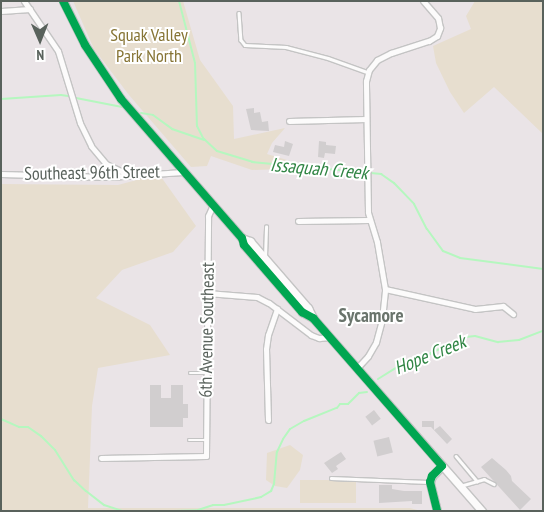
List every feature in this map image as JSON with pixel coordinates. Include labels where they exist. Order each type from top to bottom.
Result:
[{"type":"main road","points":[[63,1],[85,46],[105,77],[183,172],[242,238],[244,245],[308,308],[312,318],[482,511]]},
{"type":"main road","points":[[242,238],[250,241],[265,258],[276,277]]},
{"type":"main road","points":[[437,511],[430,482],[432,476],[442,466]]},
{"type":"street","points":[[24,1],[58,51],[80,123],[92,146],[106,164],[127,174]]},
{"type":"street","points":[[357,368],[368,356],[376,342],[382,319],[385,289],[377,242],[369,220],[366,164],[368,73],[373,64],[383,56],[429,41],[437,36],[440,28],[438,18],[423,1]]},
{"type":"street","points":[[1,11],[30,9]]},
{"type":"street","points":[[289,121],[366,119]]},
{"type":"street","name":"Southeast 96th Street","points":[[1,174],[108,177],[127,174],[183,172]]},
{"type":"street","name":"6th Avenue Southeast","points":[[101,458],[206,456],[208,216],[212,205]]},
{"type":"street","points":[[298,221],[369,220]]},
{"type":"street","points":[[385,289],[475,309],[503,306],[513,314]]},
{"type":"street","points":[[207,292],[257,297],[277,309],[311,335],[319,338],[330,337]]},
{"type":"street","points":[[268,420],[266,349],[268,335],[277,309]]},
{"type":"lane","points":[[239,13],[241,40],[244,45],[286,47],[336,60],[368,73]]},
{"type":"lane","points":[[265,258],[266,227]]},
{"type":"lane","points":[[190,373],[206,372]]},
{"type":"lane","points":[[189,440],[206,440]]},
{"type":"lane","points":[[456,456],[477,481]]},
{"type":"lane","points":[[331,478],[430,482]]},
{"type":"lane","points":[[460,486],[484,479],[494,484]]},
{"type":"green space","name":"Squak Valley Park North","points":[[73,1],[183,1],[200,60],[233,106],[234,139],[285,128],[272,143],[267,154],[287,160],[283,169],[252,170],[211,156],[207,166],[191,167],[129,95],[94,49]]},
{"type":"green space","points":[[475,1],[543,1],[543,134],[494,87],[464,113],[450,92],[436,63],[433,46],[471,29],[466,16]]},
{"type":"green space","points":[[159,174],[196,226],[173,252],[122,270],[96,298],[150,325],[170,355],[98,368],[92,406],[88,508],[410,508],[421,511],[1,511],[1,184],[118,185]]},
{"type":"green space","points":[[290,445],[303,455],[300,470],[287,488],[275,486],[266,480],[267,453]]},
{"type":"green space","points":[[300,480],[356,480],[356,503],[300,503]]},
{"type":"building","points":[[254,108],[254,113],[260,112],[262,122],[268,121],[269,131],[251,130],[246,109]]},
{"type":"building","points":[[285,141],[293,144],[289,156],[273,152],[275,145],[284,147]]},
{"type":"building","points":[[319,141],[326,142],[326,145],[336,146],[335,154],[325,153],[324,158],[318,157]]},
{"type":"building","points":[[150,385],[161,385],[161,398],[171,398],[171,385],[183,385],[183,404],[188,404],[188,418],[183,418],[183,427],[150,427]]},
{"type":"building","points":[[374,410],[381,419],[372,425],[365,417]]},
{"type":"building","points":[[422,421],[434,421],[434,430],[440,426],[452,439],[447,444],[431,427],[422,427]]},
{"type":"building","points":[[389,437],[393,453],[377,456],[373,441]]},
{"type":"building","points":[[341,452],[346,459],[336,466],[338,469],[332,473],[324,463]]},
{"type":"building","points":[[492,458],[506,470],[511,476],[512,481],[531,499],[520,510],[481,467]]},
{"type":"building","points":[[379,485],[392,485],[392,489],[404,491],[422,491],[422,504],[412,504],[412,501],[379,503]]},
{"type":"waterway","name":"Issaquah Creek","points":[[179,1],[195,63],[197,126],[203,138],[217,151],[252,162],[381,174],[394,183],[414,204],[427,229],[443,251],[460,258],[543,269]]},
{"type":"waterway","points":[[1,99],[68,96]]},
{"type":"waterway","points":[[76,98],[122,107]]},
{"type":"waterway","points":[[141,113],[153,115],[172,129],[204,140]]},
{"type":"waterway","name":"Hope Creek","points":[[378,379],[397,367],[424,360],[431,353],[466,337],[475,336],[498,342],[519,340],[543,331]]},
{"type":"waterway","name":"Hope Creek","points":[[174,511],[198,510],[213,505],[224,505],[261,497],[271,491],[274,484],[277,452],[290,429],[304,421],[337,408],[340,404],[348,404],[359,393],[367,392]]},
{"type":"waterway","name":"Hope Creek","points":[[1,419],[19,427],[28,427],[41,436],[55,450],[74,480],[104,505],[122,511]]},
{"type":"transit line","points":[[63,1],[85,45],[121,99],[242,238],[244,245],[302,312],[313,318],[442,466],[432,476],[430,482],[437,511]]},
{"type":"district","name":"Sycamore","points":[[371,316]]}]
